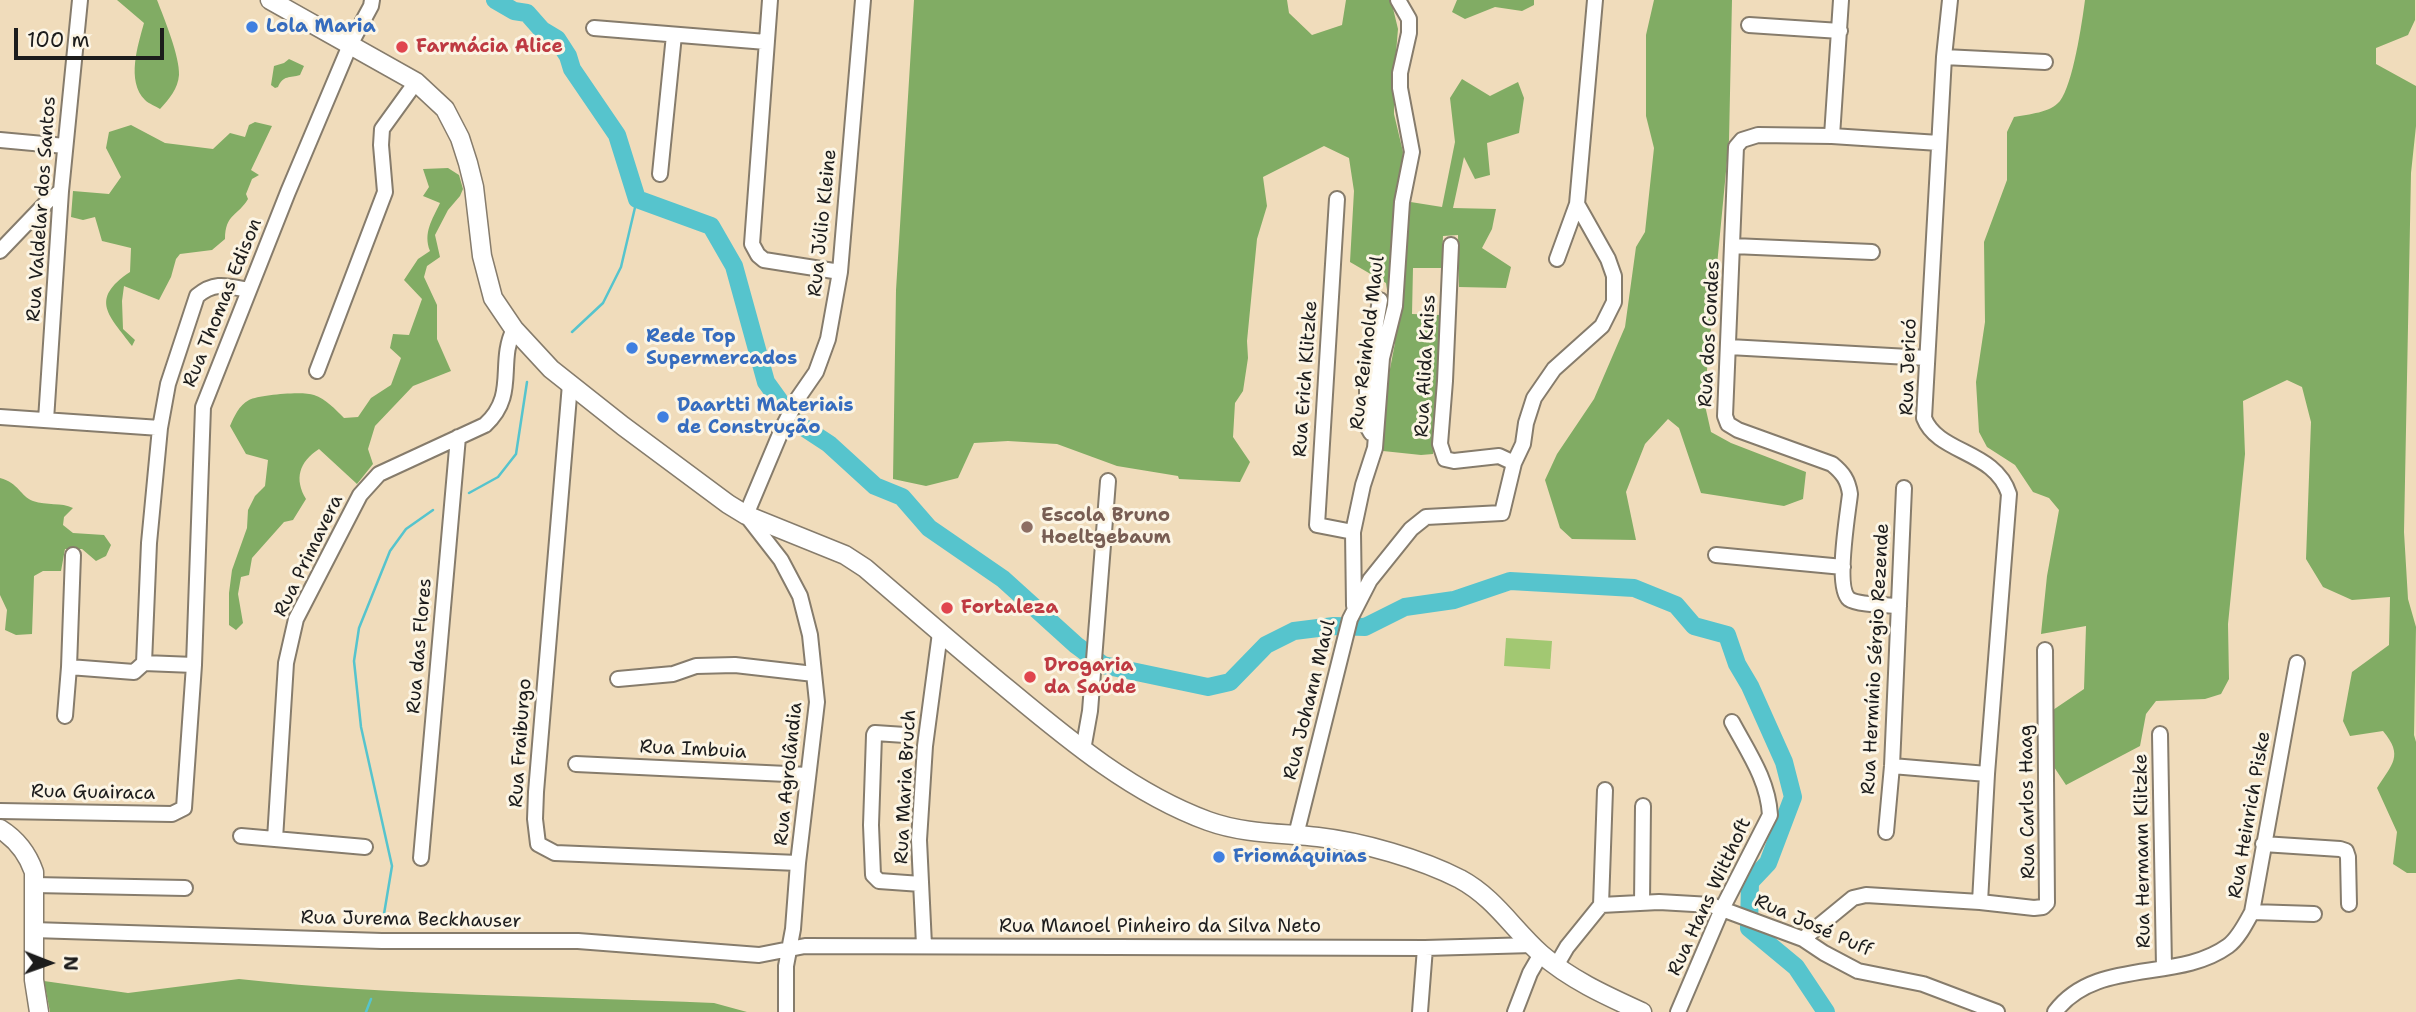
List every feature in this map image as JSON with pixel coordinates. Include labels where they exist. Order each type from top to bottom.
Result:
[{"type":"main road","points":[[270,0],[416,82],[445,109],[460,138],[474,187],[481,256],[493,298],[531,349],[622,426],[746,515],[845,555],[874,575],[1083,750],[1144,790],[1207,821],[1248,831],[1320,837],[1365,847],[1428,866],[1460,880],[1498,906],[1537,950],[1556,966],[1607,996],[1642,1012]]},
{"type":"main road","points":[[0,829],[9,834],[31,862],[34,873],[34,980],[39,1012]]},
{"type":"street","name":"Rua Valdelar dos Santos","points":[[46,420],[61,191],[80,0]]},
{"type":"street","name":"Rua Thomas Edison","points":[[184,808],[194,665],[203,407],[350,45],[372,0]]},
{"type":"street","points":[[770,0],[752,244],[758,256],[764,260],[840,272]]},
{"type":"street","name":"Rua Júlio Kleine","points":[[746,515],[783,427],[823,356],[840,272],[863,0]]},
{"type":"street","name":"Rua Reinhold Maul","points":[[1352,615],[1353,532],[1363,485],[1375,448],[1382,358],[1395,306],[1402,202],[1412,152],[1399,88],[1409,19],[1398,0]]},
{"type":"street","points":[[1557,259],[1577,204],[1595,0]]},
{"type":"street","points":[[1832,136],[1841,0]]},
{"type":"street","name":"Rua Jericó","points":[[1950,0],[1944,57],[1924,418],[1932,432],[1997,470],[2005,481],[2009,494],[1980,902]]},
{"type":"street","points":[[1749,25],[1840,30]]},
{"type":"street","points":[[594,28],[766,42]]},
{"type":"street","points":[[660,174],[674,35]]},
{"type":"street","points":[[1944,57],[2045,62]]},
{"type":"street","points":[[317,370],[385,192],[380,145],[382,129],[416,82]]},
{"type":"street","name":"Rua dos Condes","points":[[1899,606],[1850,599],[1844,590],[1843,567],[1850,494],[1849,482],[1842,472],[1832,464],[1738,430],[1728,424],[1725,416],[1736,147],[1742,140],[1758,135],[1832,136],[1939,143]]},
{"type":"street","points":[[0,140],[65,146]]},
{"type":"street","points":[[0,251],[61,191]]},
{"type":"street","name":"Rua Erich Klitzke","points":[[1337,199],[1317,525],[1353,532]]},
{"type":"street","points":[[1514,463],[1523,444],[1525,423],[1534,398],[1554,369],[1602,326],[1614,302],[1614,276],[1608,259],[1577,204]]},
{"type":"street","name":"Rua Alida Kniss","points":[[1451,246],[1446,381],[1440,444],[1445,459],[1454,461],[1499,456],[1514,463]]},
{"type":"street","points":[[1734,246],[1872,252]]},
{"type":"street","points":[[144,663],[149,543],[160,428],[168,384],[197,296],[208,287],[225,286],[249,290]]},
{"type":"street","points":[[1375,436],[1367,426],[1366,392],[1380,300]]},
{"type":"street","name":"Rua Primavera","points":[[275,839],[286,663],[296,619],[360,495],[379,474],[485,425],[496,414],[502,402],[509,339],[514,329]]},
{"type":"street","points":[[1729,346],[1927,358]]},
{"type":"street","name":"Rua Fraiburgo","points":[[570,384],[536,792],[538,844],[555,853],[798,863]]},
{"type":"street","points":[[0,416],[160,428]]},
{"type":"street","name":"Rua das Flores","points":[[421,858],[458,437]]},
{"type":"street","name":"Rua Johann Maul","points":[[1296,835],[1352,615],[1370,580],[1418,522],[1426,517],[1502,513],[1514,463]]},
{"type":"street","points":[[1083,750],[1090,711],[1108,481]]},
{"type":"street","name":"Rua Hermínio Sérgio Rezende","points":[[1886,832],[1892,766],[1903,488]]},
{"type":"street","name":"Rua Agrolândia","points":[[746,515],[781,560],[800,596],[810,635],[817,702],[793,929],[788,950],[786,1012]]},
{"type":"street","points":[[65,716],[73,555]]},
{"type":"street","points":[[1716,555],[1843,567]]},
{"type":"street","name":"Rua Maria Bruch","points":[[924,945],[919,840],[925,746],[940,633]]},
{"type":"street","name":"Rua Carlos Haag","points":[[1803,939],[1853,898],[1866,895],[2034,908],[2043,907],[2047,903],[2045,650]]},
{"type":"street","points":[[69,667],[134,672],[144,663],[194,665]]},
{"type":"street","name":"Rua Heinrich Piske","points":[[2055,1012],[2068,998],[2109,977],[2205,960],[2230,945],[2252,912],[2297,663]]},
{"type":"street","points":[[618,679],[673,674],[696,666],[735,665],[814,674]]},
{"type":"street","name":"Rua Hans Witthoft","points":[[1678,1012],[1728,911],[1770,815],[1764,782],[1732,722]]},
{"type":"street","points":[[905,735],[875,733],[874,736],[871,825],[873,876],[880,881],[921,884]]},
{"type":"street","name":"Rua Hermann Klitzke","points":[[2160,734],[2164,968]]},
{"type":"street","name":"Rua Imbuia","points":[[576,764],[808,775]]},
{"type":"street","points":[[1892,766],[1987,774]]},
{"type":"street","points":[[1556,966],[1567,947],[1601,905],[1605,790]]},
{"type":"street","points":[[1642,903],[1643,806]]},
{"type":"street","name":"Rua Guairaca","points":[[0,811],[172,814],[184,808]]},
{"type":"street","points":[[241,836],[365,847]]},
{"type":"street","points":[[2263,844],[2346,851],[2348,904]]},
{"type":"street","points":[[34,886],[185,888]]},
{"type":"street","name":"Rua José Puff","points":[[1601,905],[1688,902],[1728,911],[1803,939],[1858,971],[1923,984],[1997,1012]]},
{"type":"street","points":[[2252,912],[2314,914]]},
{"type":"street","name":"Rua Jurema Beckhauser","points":[[33,930],[382,941],[578,941],[759,955],[788,950]]},
{"type":"street","name":"Rua Manoel Pinheiro da Silva Neto","points":[[788,950],[805,946],[924,945],[1537,950]]},
{"type":"street","points":[[1420,1012],[1424,948]]},
{"type":"street","points":[[1516,1012],[1537,950]]},
{"type":"green space","points":[[117,0],[157,0],[179,67],[175,89],[160,109],[145,100],[136,83],[135,63],[144,23]]},
{"type":"green space","points":[[914,0],[1287,0],[1289,13],[1312,35],[1342,25],[1346,0],[1391,0],[1398,29],[1394,114],[1403,152],[1398,200],[1442,207],[1455,142],[1450,98],[1462,79],[1490,96],[1518,82],[1524,98],[1519,133],[1487,143],[1490,175],[1475,179],[1464,157],[1453,208],[1496,209],[1492,229],[1482,248],[1511,267],[1506,288],[1459,287],[1458,235],[1443,236],[1442,268],[1413,268],[1412,314],[1440,315],[1433,454],[1383,451],[1385,395],[1395,343],[1386,283],[1350,262],[1354,191],[1349,158],[1324,146],[1263,177],[1267,206],[1257,239],[1243,391],[1235,403],[1233,437],[1250,462],[1240,482],[1179,479],[1178,476],[1117,466],[1057,444],[1008,441],[974,443],[958,478],[926,486],[893,479],[896,290]]},
{"type":"green space","points":[[1457,0],[1534,0],[1534,5],[1522,11],[1495,7],[1465,19],[1452,12]]},
{"type":"green space","points":[[1654,0],[1732,0],[1729,140],[1704,401],[1711,432],[1731,443],[1806,472],[1803,499],[1784,506],[1701,493],[1679,428],[1668,419],[1645,444],[1626,492],[1636,540],[1572,539],[1560,528],[1545,480],[1557,454],[1594,399],[1625,327],[1636,247],[1645,232],[1654,148],[1646,116],[1646,35]]},
{"type":"green space","points":[[2085,0],[2415,0],[2415,20],[2408,35],[2376,48],[2376,64],[2416,86],[2416,126],[2411,173],[2404,532],[2408,599],[2416,627],[2416,873],[2407,873],[2393,864],[2397,832],[2377,788],[2394,760],[2393,747],[2383,731],[2350,736],[2343,721],[2352,672],[2389,645],[2390,597],[2352,600],[2323,587],[2306,559],[2311,422],[2302,387],[2287,380],[2243,401],[2245,454],[2228,624],[2229,679],[2221,694],[2205,699],[2156,701],[2146,714],[2140,746],[2066,785],[2048,758],[2050,712],[2084,689],[2086,626],[2041,634],[2047,576],[2059,510],[2049,498],[2033,492],[2015,465],[1987,447],[1979,432],[1976,382],[1985,322],[1984,242],[2007,180],[2007,132],[2014,117],[2045,111],[2056,105],[2065,93],[2073,68]]},
{"type":"green space","points":[[289,59],[304,66],[300,75],[285,79],[275,88],[271,85],[274,66]]},
{"type":"green space","points":[[255,122],[272,126],[251,170],[259,175],[252,179],[246,194],[248,199],[227,225],[225,239],[212,250],[180,254],[159,300],[124,286],[123,329],[135,340],[132,346],[111,317],[106,300],[117,282],[130,272],[131,248],[102,241],[95,217],[83,220],[71,217],[73,191],[109,194],[121,177],[106,148],[109,132],[131,125],[165,143],[213,149],[230,133],[245,137],[249,125]]},
{"type":"green space","points":[[448,168],[459,175],[463,189],[435,235],[440,257],[427,266],[424,277],[437,305],[437,339],[451,371],[413,386],[375,426],[368,449],[373,464],[357,484],[319,449],[307,459],[300,471],[300,485],[306,499],[293,520],[284,522],[252,558],[249,575],[241,577],[238,594],[243,623],[236,630],[229,625],[232,570],[247,528],[248,510],[255,496],[265,486],[268,460],[246,454],[230,426],[245,402],[291,394],[314,395],[344,418],[358,417],[371,398],[391,385],[401,358],[390,348],[393,334],[409,335],[422,299],[404,280],[418,259],[430,251],[428,232],[440,203],[423,196],[429,187],[423,169]]},
{"type":"green space","points":[[0,478],[11,483],[33,501],[73,508],[64,517],[63,525],[73,533],[104,535],[111,545],[106,556],[96,561],[82,549],[65,549],[61,571],[43,571],[34,576],[32,634],[16,635],[5,630],[7,610],[0,595]]},
{"type":"green space","points":[[1506,638],[1552,641],[1550,669],[1504,666]]},
{"type":"green space","points":[[239,979],[417,992],[714,1003],[747,1012],[50,1012],[44,981],[128,993]]},
{"type":"waterway","points":[[495,0],[514,11],[527,13],[542,30],[557,39],[568,56],[572,69],[617,135],[637,199],[711,226],[734,266],[766,382],[779,400]]},
{"type":"waterway","points":[[572,332],[603,303],[621,267],[637,199]]},
{"type":"waterway","points":[[469,493],[498,477],[516,454],[527,382]]},
{"type":"waterway","points":[[797,423],[829,444],[875,486],[902,497],[929,528],[1003,579],[1076,645],[1103,665],[1208,687],[1230,682],[1266,645],[1294,631],[1334,626],[1365,627],[1405,607],[1454,600],[1510,581],[1634,588],[1676,605],[1694,626],[1727,635],[1737,664],[1750,686],[1784,762],[1793,797],[1768,863],[1750,882],[1749,928],[1796,967],[1826,1012]]},
{"type":"waterway","points":[[383,920],[392,866],[361,727],[354,661],[359,628],[390,551],[406,529],[433,510]]},
{"type":"waterway","points":[[366,1012],[371,999]]},
{"type":"place","name":"Lola Maria","points":[[252,27]]},
{"type":"place","name":"Farmácia Alice","points":[[402,47]]},
{"type":"place","name":"Rede Top Supermercados","points":[[632,348]]},
{"type":"place","name":"Daartti Materiais de Construção","points":[[663,417]]},
{"type":"place","name":"Escola Bruno Hoeltgebaum","points":[[1027,527]]},
{"type":"place","name":"Fortaleza","points":[[947,608]]},
{"type":"place","name":"Drogaria da Saúde","points":[[1030,677]]},
{"type":"place","name":"Friomáquinas","points":[[1219,857]]}]
